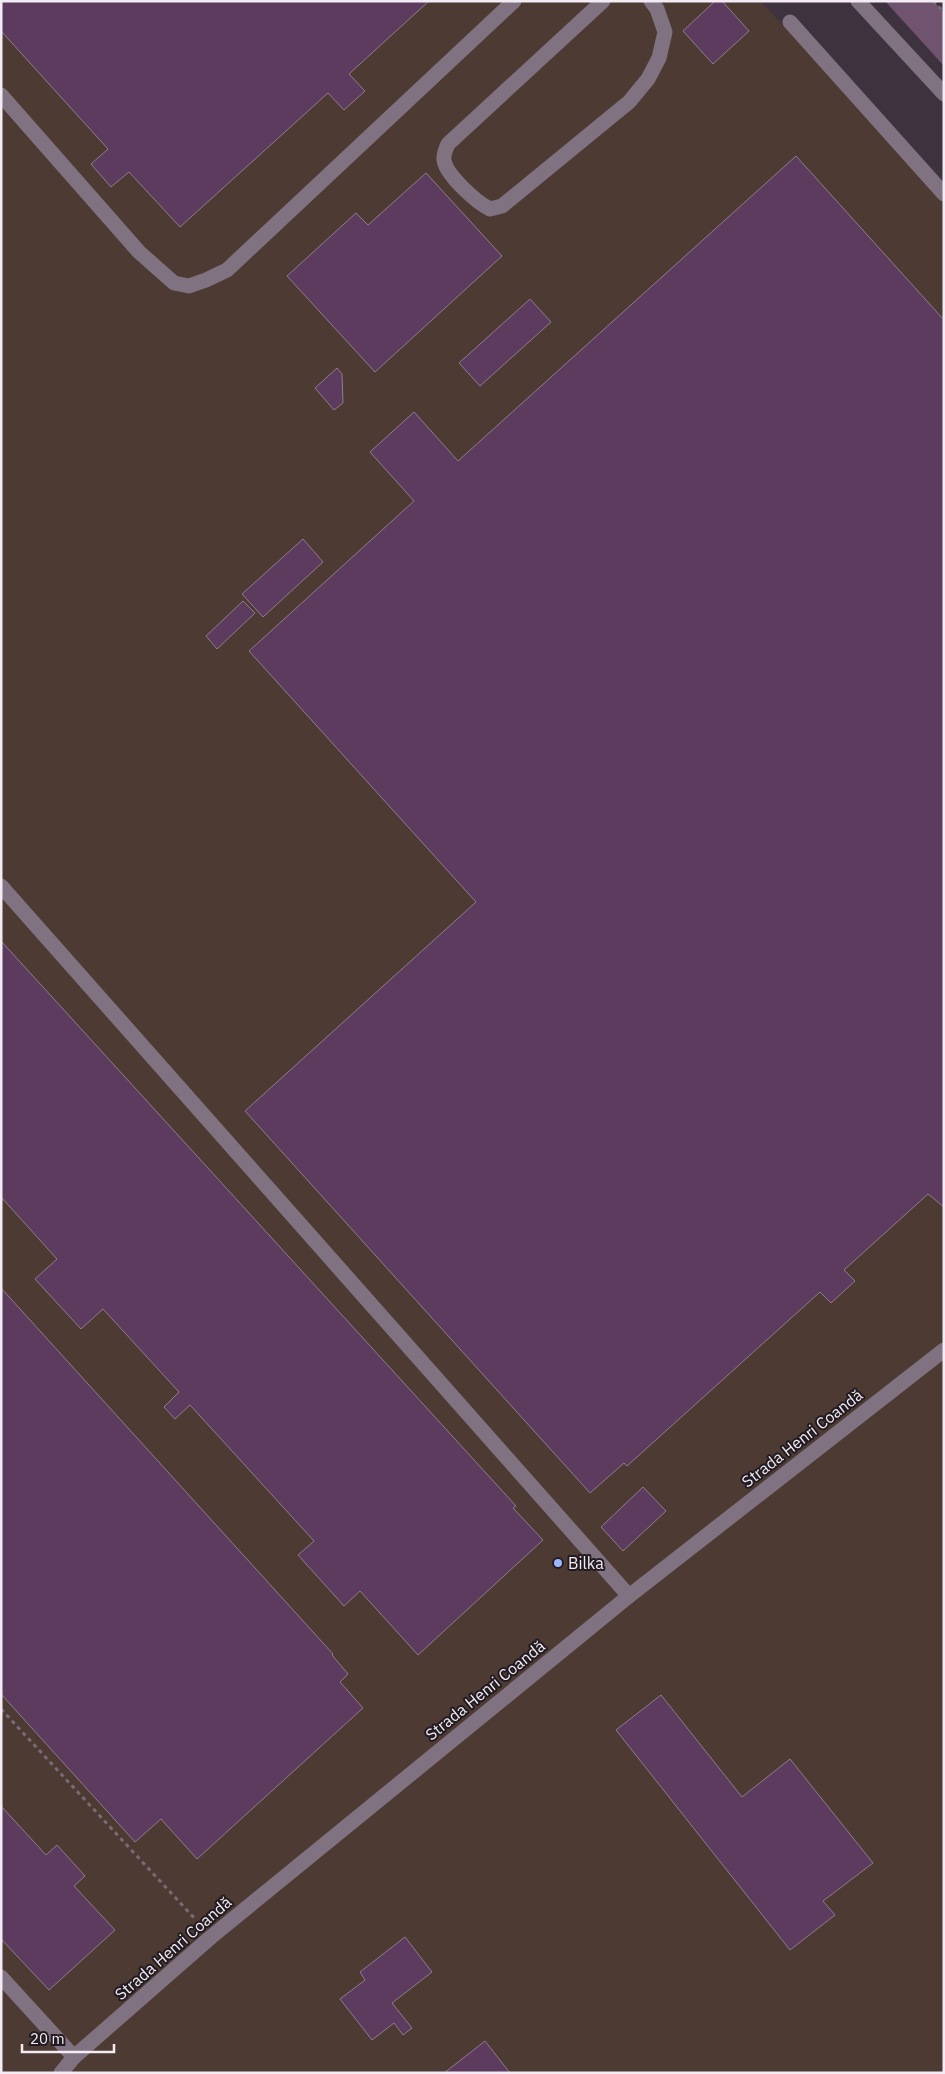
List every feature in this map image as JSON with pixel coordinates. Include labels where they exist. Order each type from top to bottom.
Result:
[{"type":"street","points":[[1,95],[139,252],[174,283],[189,286],[227,270],[514,1]]},
{"type":"street","points":[[603,1],[448,144],[443,158],[448,172],[482,205],[490,209],[502,206],[630,102],[648,79],[659,58],[665,32],[651,1]]},
{"type":"street","points":[[858,1],[944,94]]},
{"type":"street","points":[[790,22],[944,194]]},
{"type":"street","points":[[1,886],[629,1596]]},
{"type":"street","name":"Strada Henri Coandă","points":[[61,2073],[74,2057],[212,1937],[629,1596],[943,1353]]},
{"type":"street","points":[[1,1977],[74,2057]]},
{"type":"path","points":[[934,1],[944,12]]},
{"type":"path","points":[[1,1709],[212,1937]]},
{"type":"shaded area","points":[[1,1],[760,1],[944,196],[944,2073],[1,2073]]},
{"type":"shaded area","points":[[885,1],[933,1],[944,12],[944,66]]},
{"type":"building","points":[[1,1],[429,1],[349,74],[365,91],[344,110],[328,93],[180,227],[129,172],[111,187],[91,164],[108,149],[1,31]]},
{"type":"building","points":[[715,1],[722,1],[749,31],[713,64],[683,31]]},
{"type":"building","points":[[796,156],[944,320],[944,1207],[928,1194],[844,1270],[855,1281],[831,1303],[820,1292],[627,1466],[624,1463],[590,1493],[245,1111],[476,902],[249,651],[414,501],[370,452],[414,412],[458,461]]},
{"type":"building","points":[[426,173],[502,256],[375,372],[287,276],[356,213],[368,225]]},
{"type":"building","points":[[530,299],[551,322],[480,386],[459,363]]},
{"type":"building","points":[[337,368],[342,374],[343,403],[334,410],[315,388]]},
{"type":"building","points":[[303,539],[323,562],[263,617],[242,594]]},
{"type":"building","points":[[243,601],[255,613],[217,649],[206,636]]},
{"type":"building","points":[[1,941],[516,1506],[513,1508],[543,1540],[418,1655],[360,1591],[344,1606],[298,1555],[314,1541],[190,1405],[175,1419],[164,1407],[179,1392],[103,1309],[81,1329],[35,1279],[57,1259],[1,1197]]},
{"type":"building","points":[[1,1288],[333,1654],[348,1674],[340,1682],[363,1708],[197,1859],[161,1819],[135,1842],[1,1694]]},
{"type":"building","points":[[643,1487],[666,1511],[623,1551],[601,1527]]},
{"type":"building","points":[[661,1695],[742,1797],[790,1759],[873,1863],[823,1901],[835,1915],[790,1950],[616,1730]]},
{"type":"building","points":[[1,1806],[46,1855],[57,1845],[85,1876],[74,1886],[115,1930],[49,1990],[1,1939]]},
{"type":"building","points":[[405,1937],[432,1972],[392,2003],[412,2028],[403,2035],[394,2023],[372,2040],[340,1999],[365,1980],[360,1972]]},
{"type":"building","points":[[485,2041],[510,2073],[444,2073]]},
{"type":"place","name":"Bilka","points":[[558,1563]]}]
